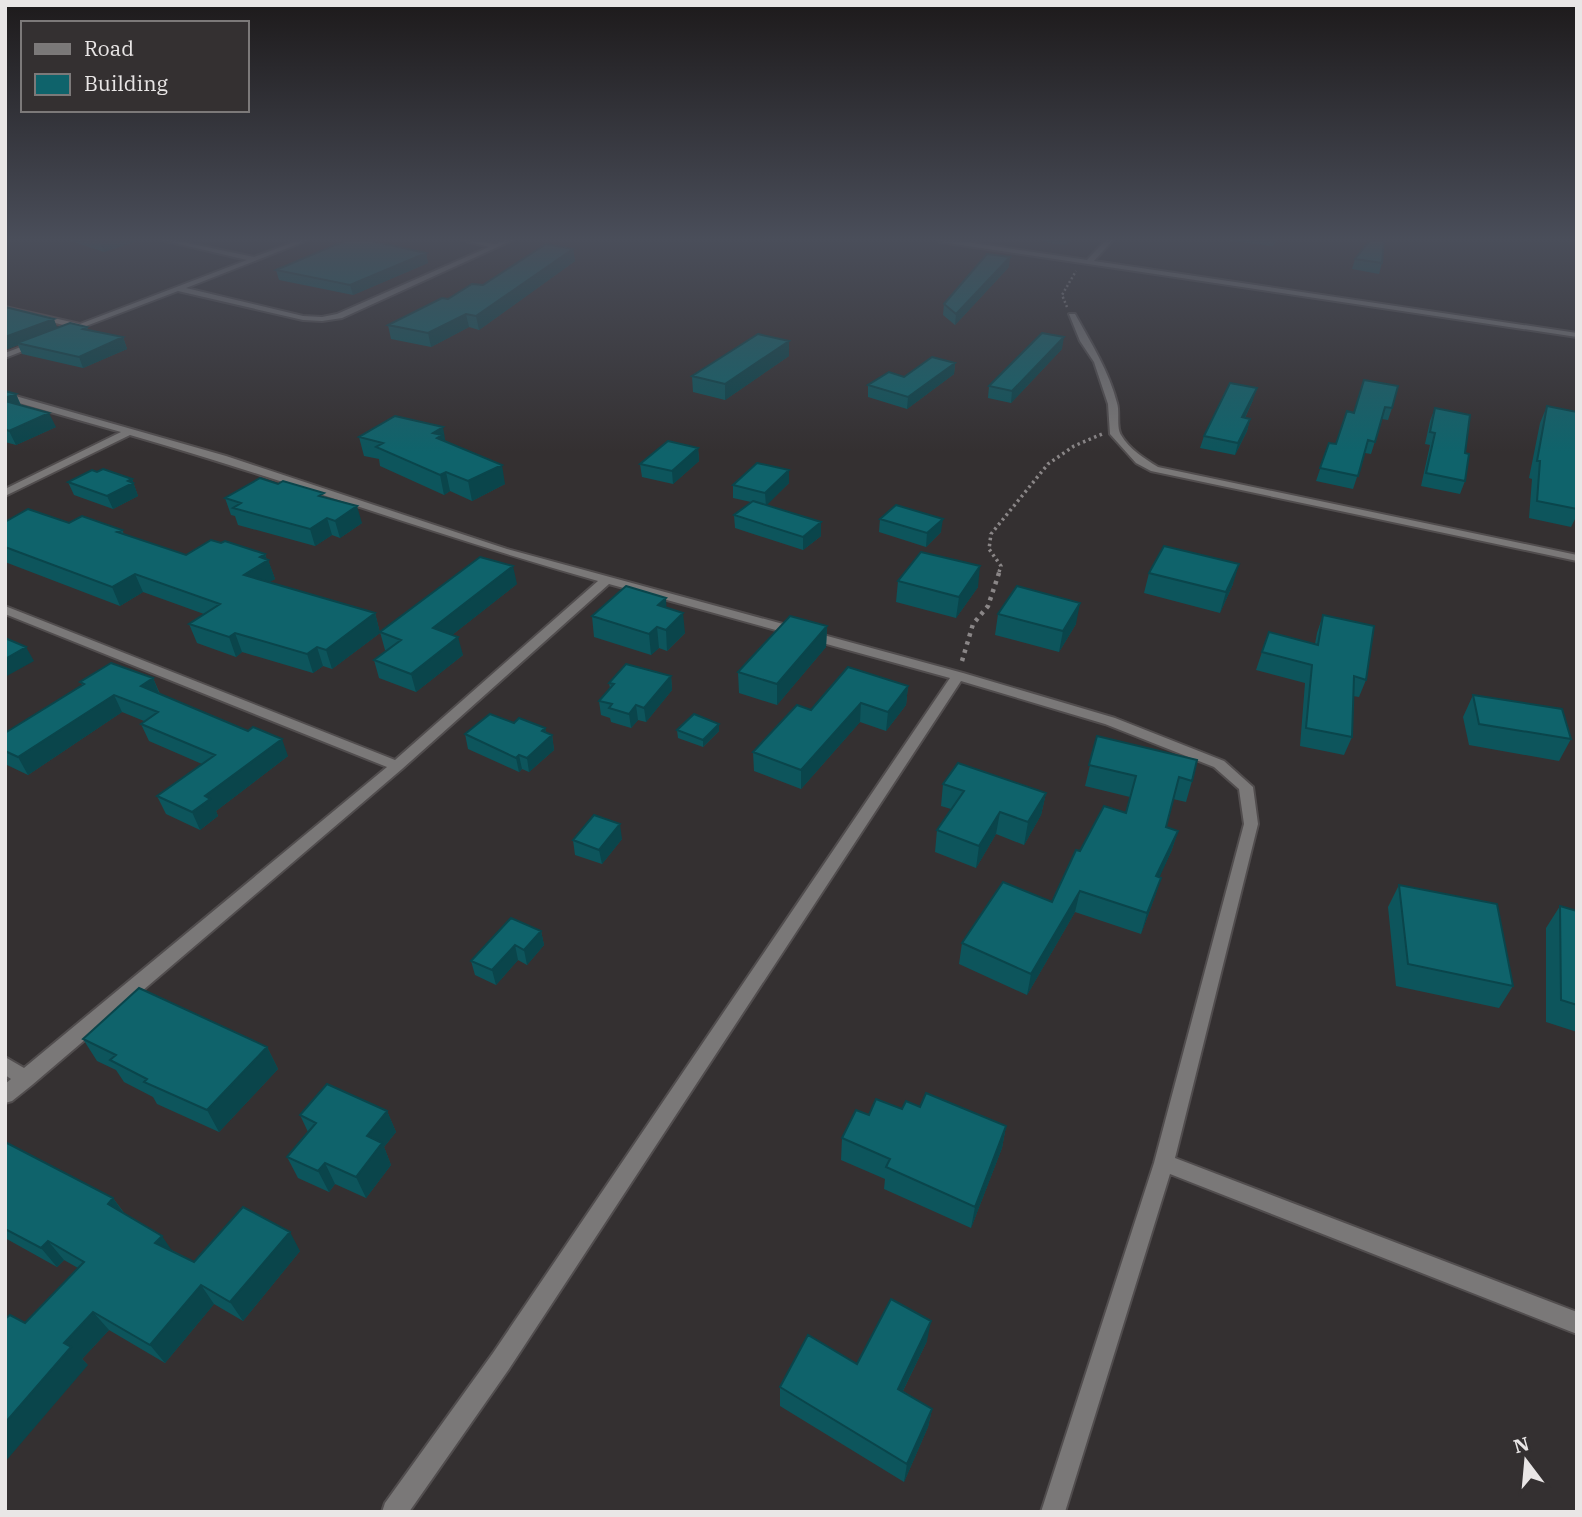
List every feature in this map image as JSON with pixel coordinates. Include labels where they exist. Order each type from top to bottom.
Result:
[{"type":"street","points":[[13,311],[80,326]]},
{"type":"street","points":[[57,336],[121,311]]},
{"type":"street","points":[[272,311],[303,318],[322,319],[351,311]]},
{"type":"street","points":[[1413,311],[1577,335]]},
{"type":"street","points":[[1072,316],[1098,362],[1113,404],[1115,434],[1140,461],[1173,475],[1577,558]]},
{"type":"street","points":[[5,356],[45,340]]},
{"type":"street","points":[[5,396],[223,458],[503,551],[958,676],[1110,721],[1219,764],[1246,787],[1251,824],[1164,1163],[1054,1512]]},
{"type":"street","points":[[5,494],[130,430]]},
{"type":"street","points":[[5,1096],[397,766],[607,579]]},
{"type":"street","points":[[5,610],[397,766]]},
{"type":"street","points":[[394,1512],[509,1350],[958,676]]},
{"type":"street","points":[[5,1065],[25,1079]]},
{"type":"street","points":[[1164,1163],[1577,1323]]},
{"type":"path","points":[[1070,311],[1072,316]]},
{"type":"path","points":[[958,676],[973,624],[988,606],[1001,566],[989,549],[991,534],[1048,464],[1074,446],[1115,428]]},
{"type":"building","points":[[5,311],[20,311],[54,319],[5,337]]},
{"type":"building","points":[[416,311],[484,311],[476,316],[466,314],[428,333],[388,325]]},
{"type":"building","points":[[70,323],[87,327],[83,329],[123,337],[79,357],[17,343]]},
{"type":"building","points":[[1042,333],[1064,337],[1012,391],[989,386]]},
{"type":"building","points":[[758,334],[789,341],[725,384],[692,376]]},
{"type":"building","points":[[932,357],[955,363],[908,397],[868,385],[889,372],[904,377]]},
{"type":"building","points":[[1364,380],[1398,386],[1392,408],[1385,407],[1375,442],[1368,440],[1358,476],[1320,468],[1329,443],[1336,444],[1347,411],[1354,413]]},
{"type":"building","points":[[1230,383],[1257,388],[1242,417],[1250,419],[1238,443],[1204,436]]},
{"type":"building","points":[[5,391],[16,394],[5,398]]},
{"type":"building","points":[[5,401],[49,413],[9,431],[5,429]]},
{"type":"building","points":[[1547,406],[1577,412],[1577,509],[1537,501],[1540,461],[1537,461]]},
{"type":"building","points":[[1435,408],[1470,415],[1465,453],[1469,454],[1465,481],[1426,473],[1435,433],[1430,432]]},
{"type":"building","points":[[395,416],[443,427],[433,433],[442,435],[437,438],[502,465],[468,481],[446,472],[440,475],[376,447],[383,443],[359,437]]},
{"type":"building","points":[[668,441],[698,448],[672,471],[640,464]]},
{"type":"building","points":[[757,463],[789,470],[765,493],[733,485]]},
{"type":"building","points":[[103,469],[132,479],[128,481],[133,483],[107,496],[68,482],[92,470],[97,472]]},
{"type":"building","points":[[260,478],[278,484],[283,481],[324,493],[319,496],[357,506],[335,521],[327,518],[310,529],[233,508],[241,503],[225,498]]},
{"type":"building","points":[[753,501],[821,522],[803,537],[734,515]]},
{"type":"building","points":[[896,505],[943,519],[927,533],[880,519]]},
{"type":"building","points":[[28,509],[69,523],[82,516],[122,530],[117,532],[186,555],[211,540],[221,543],[225,541],[265,554],[260,557],[268,560],[244,575],[375,613],[326,650],[317,647],[307,654],[235,633],[229,637],[189,624],[220,604],[135,574],[112,587],[5,547],[5,522]]},
{"type":"building","points":[[1164,546],[1239,564],[1226,592],[1149,573]]},
{"type":"building","points":[[921,552],[980,566],[959,597],[898,581]]},
{"type":"building","points":[[480,557],[513,566],[433,628],[458,637],[411,674],[374,660],[401,640],[380,632]]},
{"type":"building","points":[[626,586],[666,598],[658,605],[683,613],[666,630],[657,627],[649,634],[592,616]]},
{"type":"building","points":[[1017,586],[1080,603],[1063,631],[998,614]]},
{"type":"building","points":[[1323,615],[1374,626],[1366,680],[1354,676],[1352,737],[1306,728],[1312,665],[1262,652],[1269,632],[1318,645]]},
{"type":"building","points":[[790,616],[827,626],[777,684],[738,672]]},
{"type":"building","points":[[5,638],[26,647],[5,659]]},
{"type":"building","points":[[111,663],[153,678],[141,686],[248,731],[253,727],[282,739],[205,796],[210,799],[192,812],[157,796],[215,755],[141,724],[158,712],[114,695],[18,757],[5,751],[5,733],[84,684],[80,682]]},
{"type":"building","points":[[626,664],[671,676],[644,708],[636,705],[629,714],[609,708],[612,704],[599,701],[614,684],[609,683]]},
{"type":"building","points":[[848,667],[908,686],[888,712],[861,703],[801,770],[753,752],[797,705],[811,710]]},
{"type":"building","points":[[1473,695],[1562,709],[1571,739],[1479,724]]},
{"type":"building","points":[[490,714],[514,723],[519,718],[545,728],[542,731],[552,735],[527,758],[519,755],[516,758],[465,734]]},
{"type":"building","points":[[694,714],[719,724],[703,740],[677,730]]},
{"type":"building","points":[[1097,736],[1197,760],[1192,781],[1179,777],[1166,827],[1178,831],[1156,876],[1161,878],[1147,913],[1080,891],[1031,974],[962,943],[1003,882],[1052,902],[1076,850],[1080,851],[1104,806],[1126,813],[1136,776],[1089,765]]},
{"type":"building","points":[[958,763],[1046,793],[1028,822],[1000,812],[979,846],[937,830],[964,791],[943,784]]},
{"type":"building","points":[[594,815],[620,824],[599,850],[573,840]]},
{"type":"building","points":[[1399,885],[1497,904],[1513,986],[1408,964]]},
{"type":"building","points":[[1560,906],[1577,911],[1577,1005],[1561,1000]]},
{"type":"building","points":[[511,918],[541,931],[524,950],[515,945],[492,970],[471,961]]},
{"type":"building","points":[[139,988],[267,1047],[207,1110],[144,1082],[147,1079],[110,1060],[116,1055],[83,1039]]},
{"type":"building","points":[[327,1084],[387,1111],[367,1136],[382,1143],[356,1177],[325,1163],[318,1171],[287,1157],[316,1123],[300,1115]]},
{"type":"building","points":[[926,1093],[1006,1126],[975,1207],[886,1167],[890,1159],[842,1138],[856,1110],[869,1115],[876,1099],[902,1109],[906,1101],[920,1107]]},
{"type":"building","points":[[5,1142],[113,1198],[108,1204],[162,1236],[155,1243],[194,1262],[243,1207],[290,1232],[230,1302],[201,1285],[150,1345],[93,1312],[64,1343],[71,1347],[5,1423],[5,1319],[10,1315],[25,1323],[84,1262],[48,1241],[41,1248],[5,1229]]},
{"type":"building","points":[[891,1299],[931,1321],[898,1389],[932,1409],[907,1464],[780,1387],[808,1335],[857,1364]]}]
